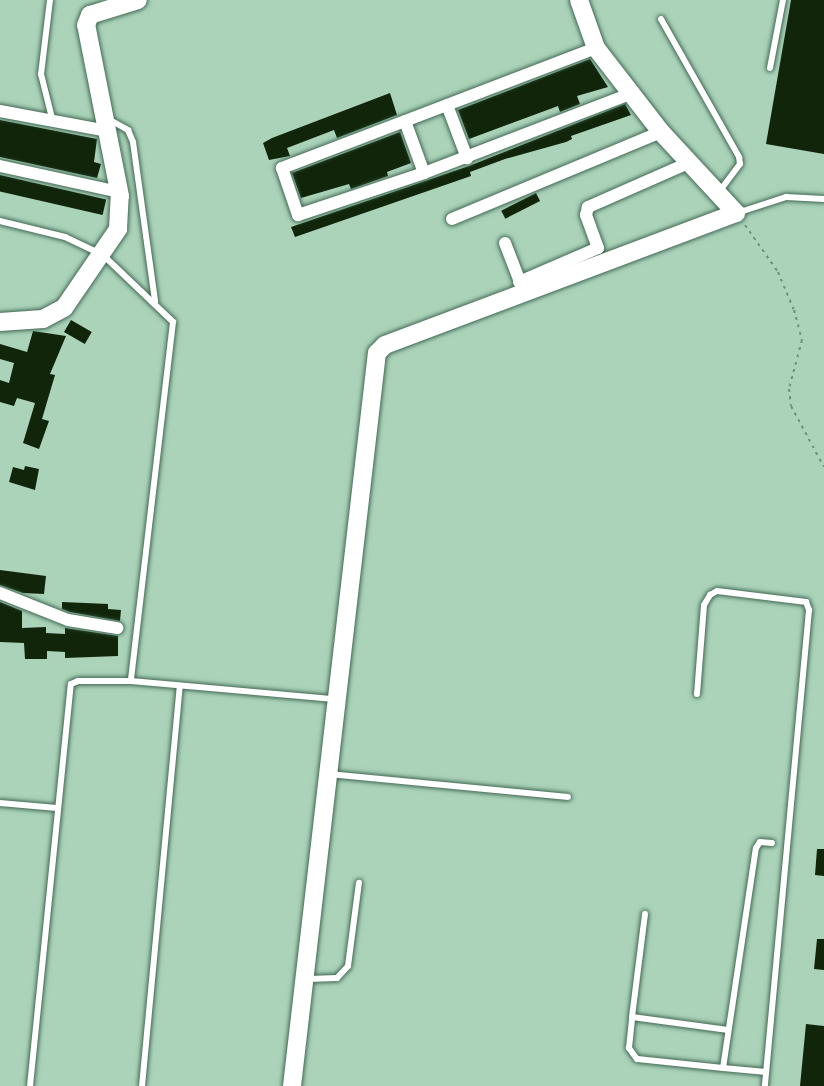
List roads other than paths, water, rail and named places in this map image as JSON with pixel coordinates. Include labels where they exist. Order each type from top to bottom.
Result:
[{"type":"street","points":[[0,322],[55,315],[72,300],[118,230],[119,192],[86,33],[89,8],[138,0]]},
{"type":"street","points":[[292,1086],[375,357],[385,345],[522,288],[736,213],[660,132],[596,48],[579,0]]},
{"type":"street","points":[[596,48],[284,165],[281,172],[295,211],[303,216],[467,158],[632,93]]},
{"type":"street","points":[[447,105],[467,158]]},
{"type":"street","points":[[0,111],[53,123],[106,125]]},
{"type":"street","points":[[405,121],[424,173]]},
{"type":"street","points":[[452,219],[660,132]]},
{"type":"street","points":[[522,288],[598,248],[586,215],[588,207],[688,164]]},
{"type":"street","points":[[0,166],[119,192]]},
{"type":"street","points":[[505,243],[522,288]]},
{"type":"street","points":[[0,592],[68,620],[117,628]]},
{"type":"lane","points":[[50,0],[41,74],[53,123]]},
{"type":"lane","points":[[770,68],[783,0]]},
{"type":"lane","points":[[661,19],[740,160],[718,192]]},
{"type":"lane","points":[[106,125],[128,130],[133,142],[155,301]]},
{"type":"lane","points":[[736,213],[778,199],[824,199]]},
{"type":"lane","points":[[0,221],[65,237],[103,255],[155,301],[174,325],[131,681]]},
{"type":"lane","points":[[697,694],[704,605],[710,595],[717,591],[806,602],[809,610],[765,1086]]},
{"type":"lane","points":[[30,1086],[71,684],[78,681],[131,681],[337,700]]},
{"type":"lane","points":[[142,1086],[180,686]]},
{"type":"lane","points":[[329,774],[568,797]]},
{"type":"lane","points":[[0,803],[57,808]]},
{"type":"lane","points":[[723,1068],[756,848],[760,842],[772,843]]},
{"type":"lane","points":[[304,979],[337,978],[348,966],[359,883]]},
{"type":"lane","points":[[645,914],[628,1048],[637,1059],[766,1072]]},
{"type":"lane","points":[[632,1017],[728,1030]]}]
